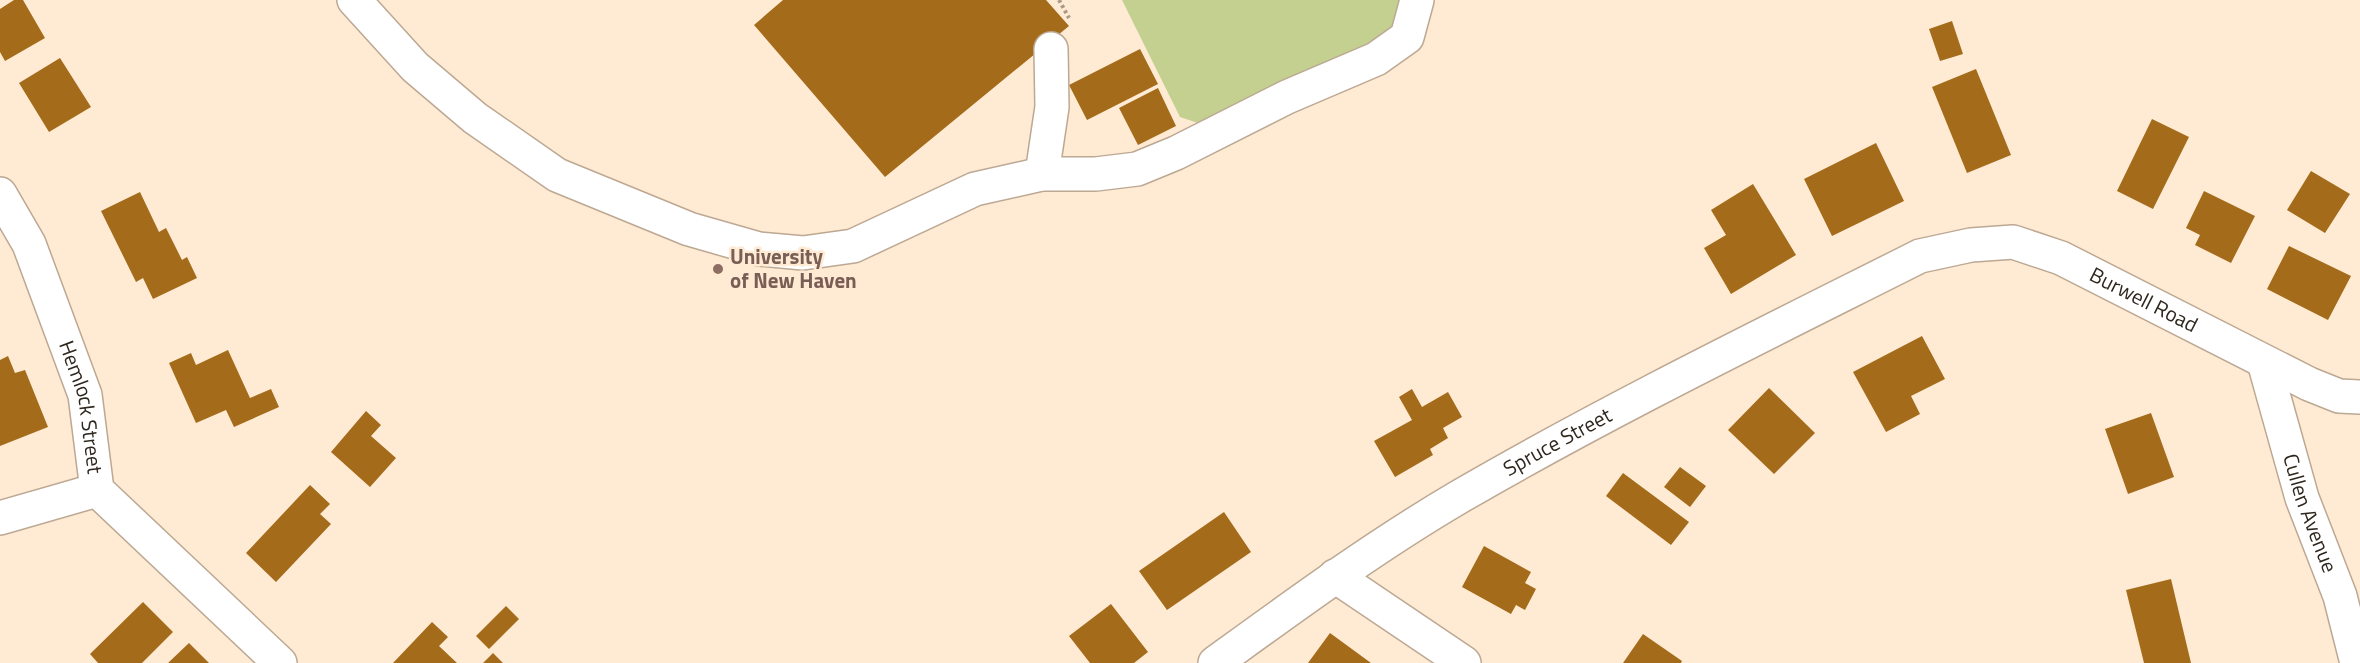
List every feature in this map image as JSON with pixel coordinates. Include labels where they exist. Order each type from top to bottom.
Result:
[{"type":"street","points":[[354,0],[415,67],[475,118],[557,174],[689,229],[759,249],[803,253],[853,246],[975,189],[1042,174],[1096,174],[1137,169],[1176,153],[1287,97],[1376,59],[1407,37],[1417,0]]},
{"type":"street","points":[[1042,174],[1052,107],[1051,49]]},
{"type":"street","name":"Hemlock Street","points":[[0,194],[29,244],[85,395],[98,490],[280,663]]},
{"type":"street","name":"Burwell Road","points":[[1920,256],[1971,245],[2013,242],[2061,258],[2309,384],[2339,396],[2360,397]]},
{"type":"street","name":"Spruce Street","points":[[1215,663],[1335,576],[1457,498],[1604,417],[1920,256]]},
{"type":"street","name":"Cullen Avenue","points":[[2264,362],[2302,498],[2340,596],[2357,663]]},
{"type":"street","points":[[0,518],[98,490]]},
{"type":"street","points":[[1335,576],[1464,663]]},
{"type":"green space","points":[[1122,0],[1406,0],[1400,27],[1204,125],[1180,117]]},
{"type":"building","points":[[14,0],[23,0],[45,38],[5,61],[0,52],[0,9]]},
{"type":"building","points":[[783,0],[1046,0],[1069,26],[885,177],[754,25]]},
{"type":"building","points":[[1952,21],[1963,54],[1940,61],[1929,29]]},
{"type":"building","points":[[1140,49],[1158,84],[1087,120],[1069,85]]},
{"type":"building","points":[[60,58],[91,107],[49,132],[19,83]]},
{"type":"building","points":[[1976,69],[2011,155],[1967,173],[1932,87]]},
{"type":"building","points":[[1158,88],[1176,126],[1138,145],[1119,108]]},
{"type":"building","points":[[2152,119],[2189,137],[2153,209],[2117,191]]},
{"type":"building","points":[[1876,143],[1904,201],[1832,236],[1804,179]]},
{"type":"building","points":[[2311,171],[2350,194],[2325,233],[2287,210]]},
{"type":"building","points":[[1753,184],[1796,255],[1731,294],[1704,248],[1726,235],[1711,210]]},
{"type":"building","points":[[2204,191],[2255,216],[2231,263],[2195,245],[2200,235],[2186,228]]},
{"type":"building","points":[[140,192],[159,232],[166,228],[182,260],[187,257],[197,278],[153,299],[143,278],[136,282],[101,211]]},
{"type":"building","points":[[2289,246],[2351,276],[2328,320],[2267,289]]},
{"type":"building","points":[[1922,336],[1945,379],[1911,396],[1920,414],[1886,432],[1853,372]]},
{"type":"building","points":[[228,350],[250,398],[271,389],[279,407],[234,427],[226,410],[196,423],[169,363],[191,353],[196,365]]},
{"type":"building","points":[[8,356],[15,373],[25,370],[48,427],[0,446],[0,360]]},
{"type":"building","points":[[1769,388],[1815,433],[1774,474],[1728,430]]},
{"type":"building","points":[[1412,389],[1422,407],[1448,392],[1462,417],[1443,428],[1448,438],[1430,449],[1433,455],[1395,477],[1374,441],[1412,420],[1399,397]]},
{"type":"building","points":[[366,411],[381,425],[371,436],[396,458],[370,487],[331,452]]},
{"type":"building","points":[[2151,413],[2174,477],[2128,494],[2105,429]]},
{"type":"building","points":[[1680,467],[1706,486],[1690,507],[1664,487]]},
{"type":"building","points":[[1623,473],[1689,522],[1671,545],[1606,496]]},
{"type":"building","points":[[310,485],[330,504],[320,514],[331,524],[276,582],[246,553]]},
{"type":"building","points":[[1224,512],[1251,552],[1167,610],[1139,571]]},
{"type":"building","points":[[1484,546],[1531,572],[1525,583],[1536,589],[1525,610],[1516,605],[1511,614],[1462,587]]},
{"type":"building","points":[[2171,579],[2191,663],[2144,663],[2126,590]]},
{"type":"building","points":[[143,602],[173,632],[142,663],[98,663],[90,654]]},
{"type":"building","points":[[1111,604],[1148,652],[1134,663],[1090,663],[1069,636]]},
{"type":"building","points":[[506,606],[519,619],[489,649],[476,636]]},
{"type":"building","points":[[432,622],[448,637],[439,646],[457,663],[393,663]]},
{"type":"building","points":[[1330,633],[1371,663],[1308,663]]},
{"type":"building","points":[[1643,634],[1682,661],[1681,663],[1623,663]]},
{"type":"building","points":[[189,643],[209,663],[168,663]]},
{"type":"building","points":[[493,653],[503,663],[483,663]]},
{"type":"place","name":"University of New Haven","points":[[718,269]]}]
